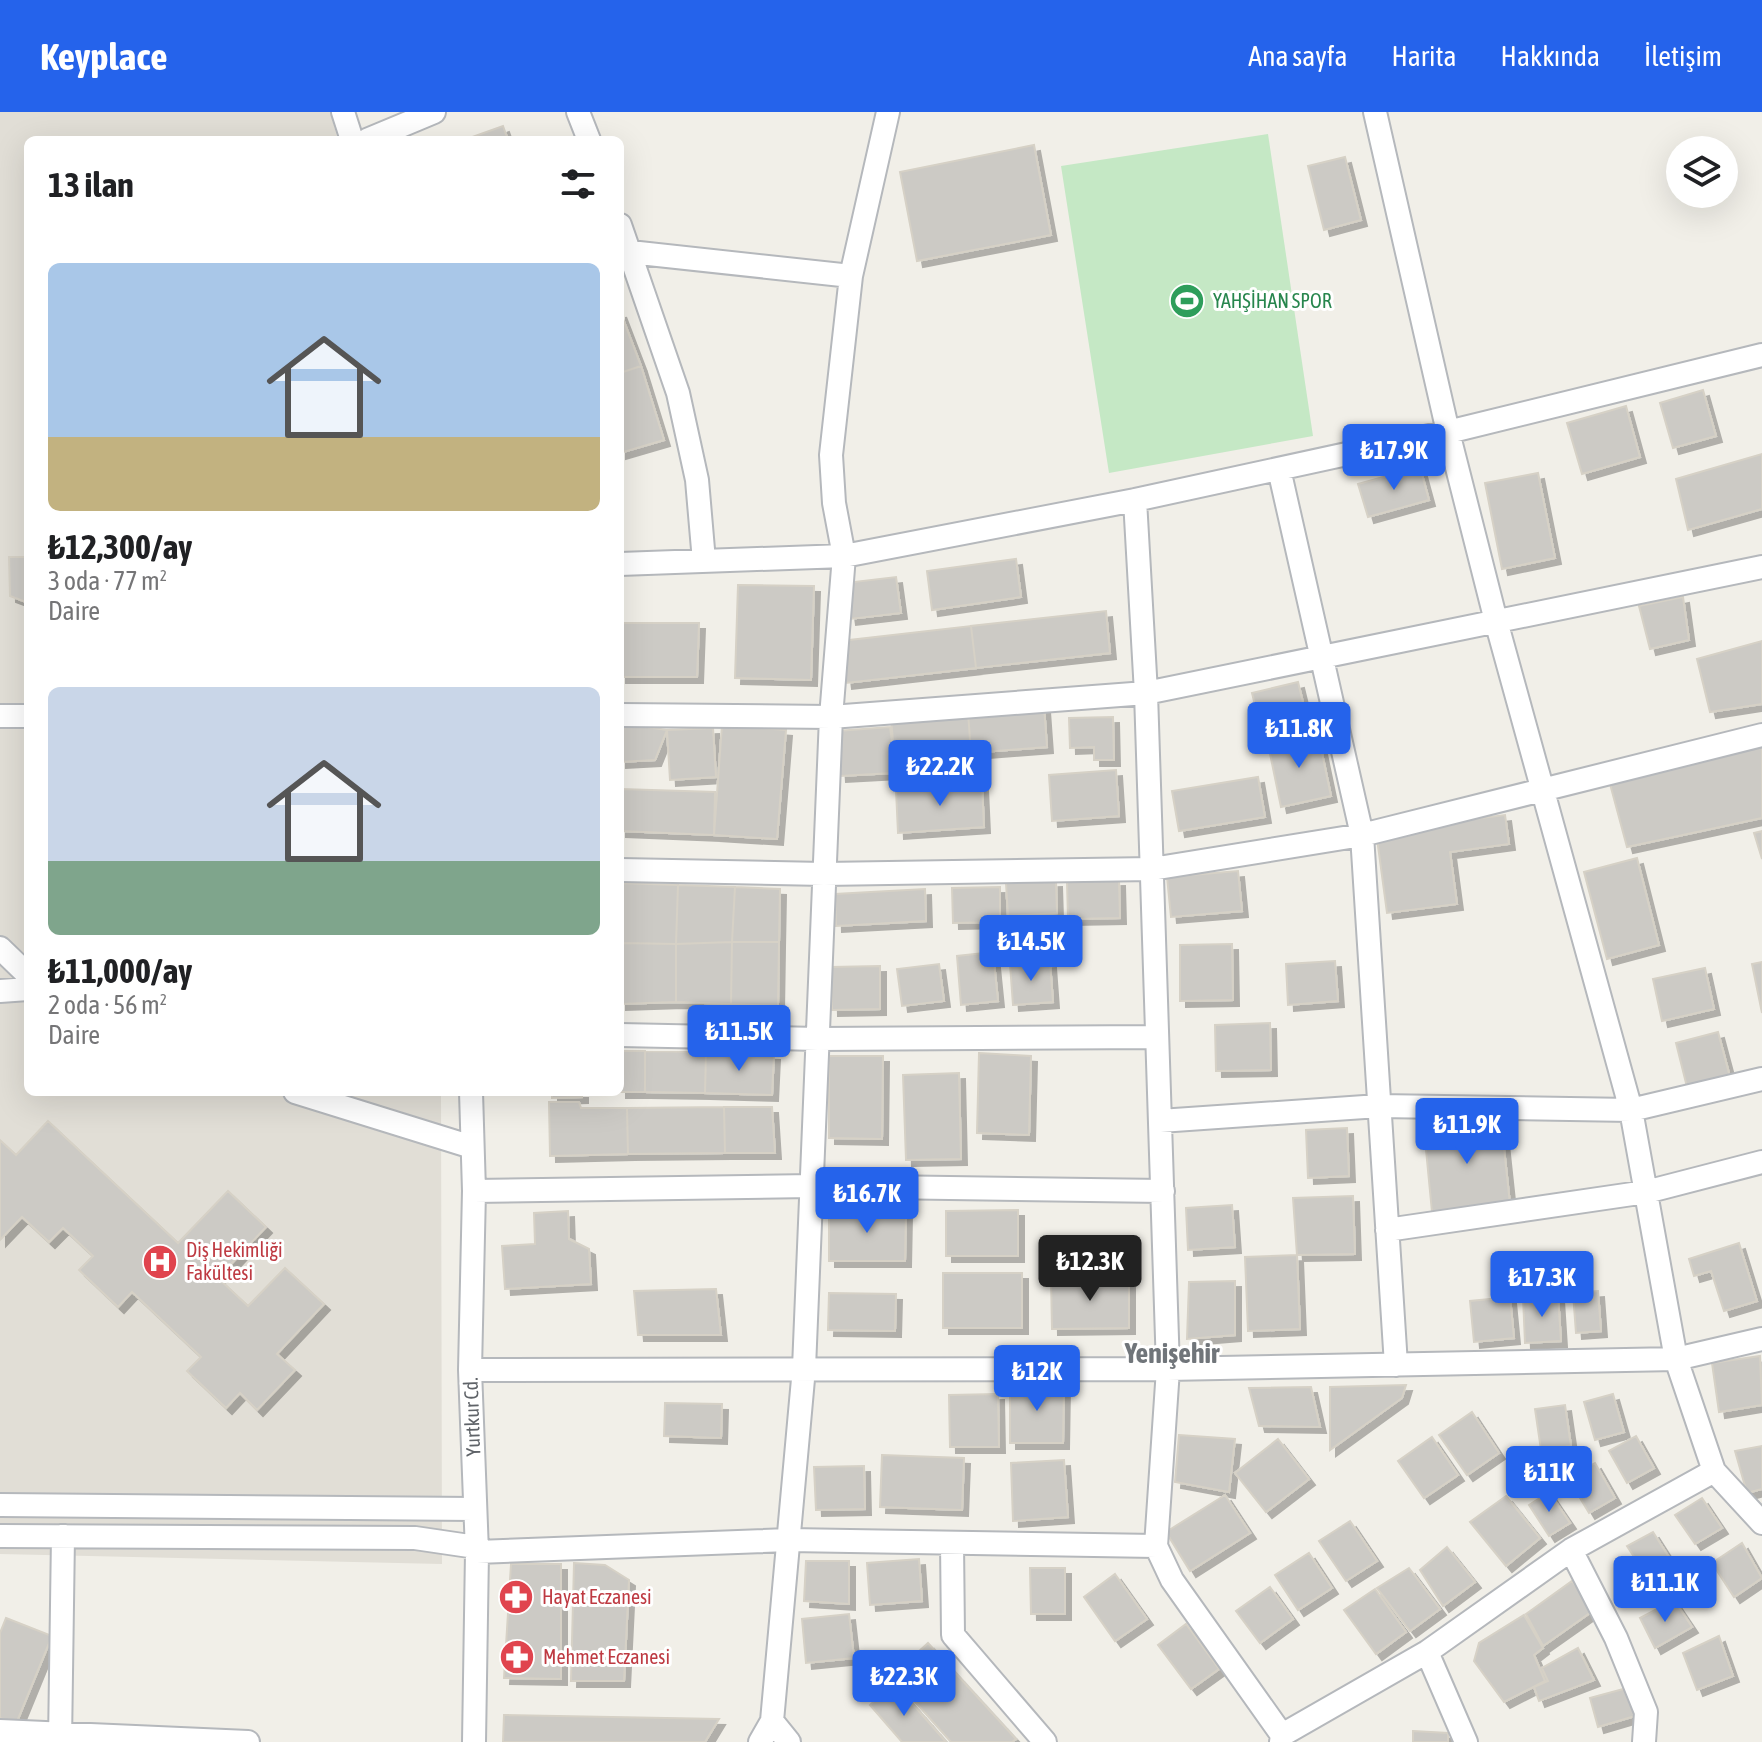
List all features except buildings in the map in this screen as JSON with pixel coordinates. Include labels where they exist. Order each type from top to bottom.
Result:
[{"type":"street","points":[[343,112],[351,136]]},
{"type":"street","points":[[377,136],[434,112]]},
{"type":"street","points":[[578,112],[587,136]]},
{"type":"street","points":[[760,1742],[772,1721],[804,1368],[831,717],[844,556],[834,503],[831,455],[851,276],[888,112]]},
{"type":"street","points":[[1375,112],[1448,432],[1496,621],[1631,1110],[1676,1359],[1714,1471],[1761,1517]]},
{"type":"street","points":[[624,236],[678,393],[697,480],[704,561]]},
{"type":"street","points":[[630,252],[851,276]]},
{"type":"street","points":[[624,564],[844,556],[1135,500],[1448,432],[1762,355]]},
{"type":"street","points":[[1279,469],[1362,835],[1396,1365]]},
{"type":"street","points":[[1135,500],[1146,693],[1168,1369],[1156,1546],[1172,1580],[1282,1738],[1427,1652],[1571,1550],[1714,1471]]},
{"type":"street","points":[[624,715],[831,717],[1146,693],[1762,567]]},
{"type":"street","points":[[0,716],[24,716]]},
{"type":"street","points":[[624,870],[824,874],[1152,869],[1362,835],[1762,735]]},
{"type":"street","points":[[0,948],[24,971]]},
{"type":"street","points":[[0,991],[24,989]]},
{"type":"street","points":[[624,1035],[818,1039],[1157,1037]]},
{"type":"street","points":[[1160,1121],[1379,1106],[1631,1110],[1762,1079]]},
{"type":"street","points":[[308,1096],[472,1147]]},
{"type":"street","name":"Yurtkur Cd.","points":[[471,1096],[474,1191],[470,1370],[477,1550],[474,1742]]},
{"type":"street","points":[[1387,1230],[1646,1192],[1762,1162]]},
{"type":"street","points":[[474,1191],[812,1186],[1163,1191]]},
{"type":"street","points":[[470,1370],[1168,1369],[1676,1359],[1762,1339]]},
{"type":"street","points":[[0,1505],[475,1509]]},
{"type":"street","points":[[0,1536],[415,1538],[477,1550],[789,1540],[1156,1546]]},
{"type":"street","points":[[60,1738],[63,1536]]},
{"type":"street","points":[[952,1543],[953,1635],[1045,1742]]},
{"type":"street","points":[[1571,1550],[1616,1638],[1646,1712],[1644,1742]]},
{"type":"street","points":[[1427,1652],[1466,1742]]},
{"type":"street","points":[[772,1721],[789,1742]]},
{"type":"street","points":[[0,1731],[60,1738],[248,1742]]},
{"type":"shaded area","points":[[0,112],[330,112],[337,136],[24,136],[24,1096],[441,1096],[442,1564],[0,1554]]},
{"type":"green space","name":"YAHŞİHAN SPOR","points":[[1268,134],[1313,436],[1109,473],[1061,166]]},
{"type":"place","name":"YAHŞİHAN SPOR","points":[[1187,301]]},
{"type":"place","name":"Diş Hekimliği Fakültesi","points":[[160,1262]]},
{"type":"place","name":"Hayat Eczanesi","points":[[516,1597]]},
{"type":"place","name":"Mehmet Eczanesi","points":[[517,1657]]},
{"type":"district","name":"Yenişehir","points":[[1172,1353]]}]
